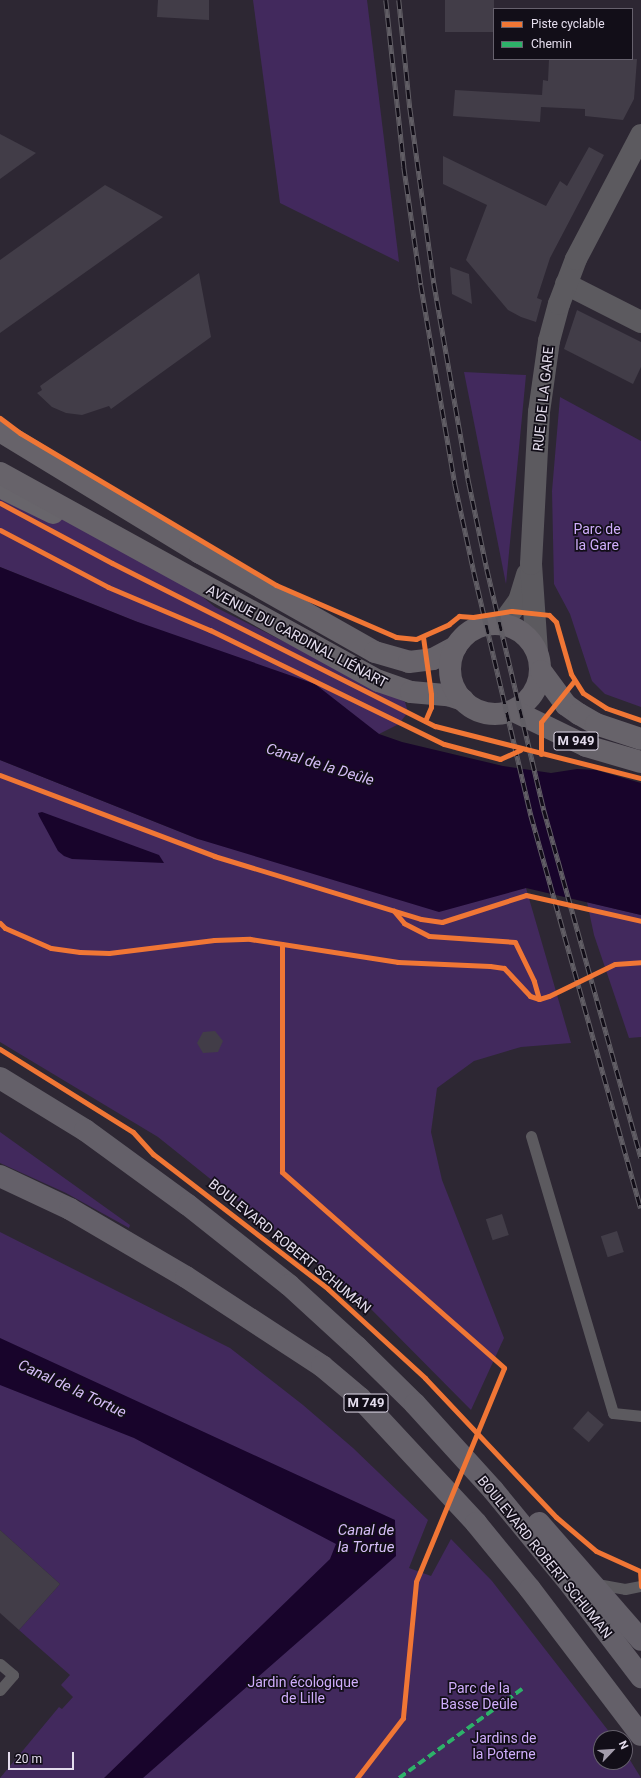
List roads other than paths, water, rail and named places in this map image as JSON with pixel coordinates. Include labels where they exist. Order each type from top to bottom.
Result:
[{"type":"highway","name":"BOULEVARD ROBERT SCHUMAN","points":[[0,1078],[85,1130],[223,1232],[318,1311],[415,1404],[524,1527],[641,1677]]},
{"type":"highway","name":"M 749","points":[[0,1176],[76,1212],[186,1277],[322,1366],[360,1398],[476,1522],[530,1589],[641,1735]]},
{"type":"highway","points":[[415,1404],[458,1438],[493,1473],[593,1583],[641,1640]]},
{"type":"main road","points":[[0,431],[69,475],[240,577],[374,652],[409,662],[433,659],[456,647]]},
{"type":"main road","name":"AVENUE DU CARDINAL LIÉNART","points":[[0,473],[159,562],[379,681],[411,692],[448,695],[463,700]]},
{"type":"main road","points":[[502,624],[515,628],[526,636],[539,661],[533,695],[514,711],[501,714],[487,714],[474,709],[463,700],[451,678],[451,662],[456,647],[464,636],[478,627],[502,624]]},
{"type":"main road","name":"M 949","points":[[539,661],[566,705],[596,724],[641,739]]},
{"type":"main road","name":"M 949","points":[[514,711],[586,746],[641,762]]},
{"type":"street","name":"RUE DE LA GARE","points":[[539,661],[531,564],[542,384],[549,341],[566,284],[586,238],[641,135]]},
{"type":"street","points":[[566,284],[641,322]]},
{"type":"street","points":[[0,487],[159,562]]},
{"type":"street","name":"RUE DE LA GARE","points":[[502,624],[519,601],[531,564]]},
{"type":"lane","points":[[531,1136],[614,1413],[641,1416]]},
{"type":"lane","points":[[593,1583],[625,1589],[641,1586]]},
{"type":"lane","points":[[0,1664],[13,1676],[0,1690]]},
{"type":"water","name":"Canal de la Deûle","points":[[0,567],[135,621],[315,684],[379,734],[402,742],[503,766],[551,773],[577,769],[596,770],[641,783],[641,915],[526,888],[439,912],[198,839],[0,760]]},
{"type":"water","points":[[42,812],[159,855],[164,863],[72,859],[64,856],[58,851],[39,816],[38,813]]},
{"type":"water","name":"Canal de la Tortue","points":[[0,1338],[395,1520],[396,1556],[143,1778],[104,1778],[330,1559],[336,1544],[134,1438],[0,1385]]},
{"type":"railway","points":[[386,0],[404,167],[421,285],[455,484],[531,815],[641,1208]]},
{"type":"railway","points":[[399,0],[410,108],[434,283],[469,483],[487,569],[544,810],[641,1158]]},
{"type":"park label","name":"Parc de la Gare","points":[[597,538]]},
{"type":"park label","name":"Jardin écologique de Lille","points":[[303,1690]]},
{"type":"park label","name":"Parc de la Basse Deûle","points":[[479,1696]]},
{"type":"park label","name":"Jardins de la Poterne","points":[[504,1746]]}]
